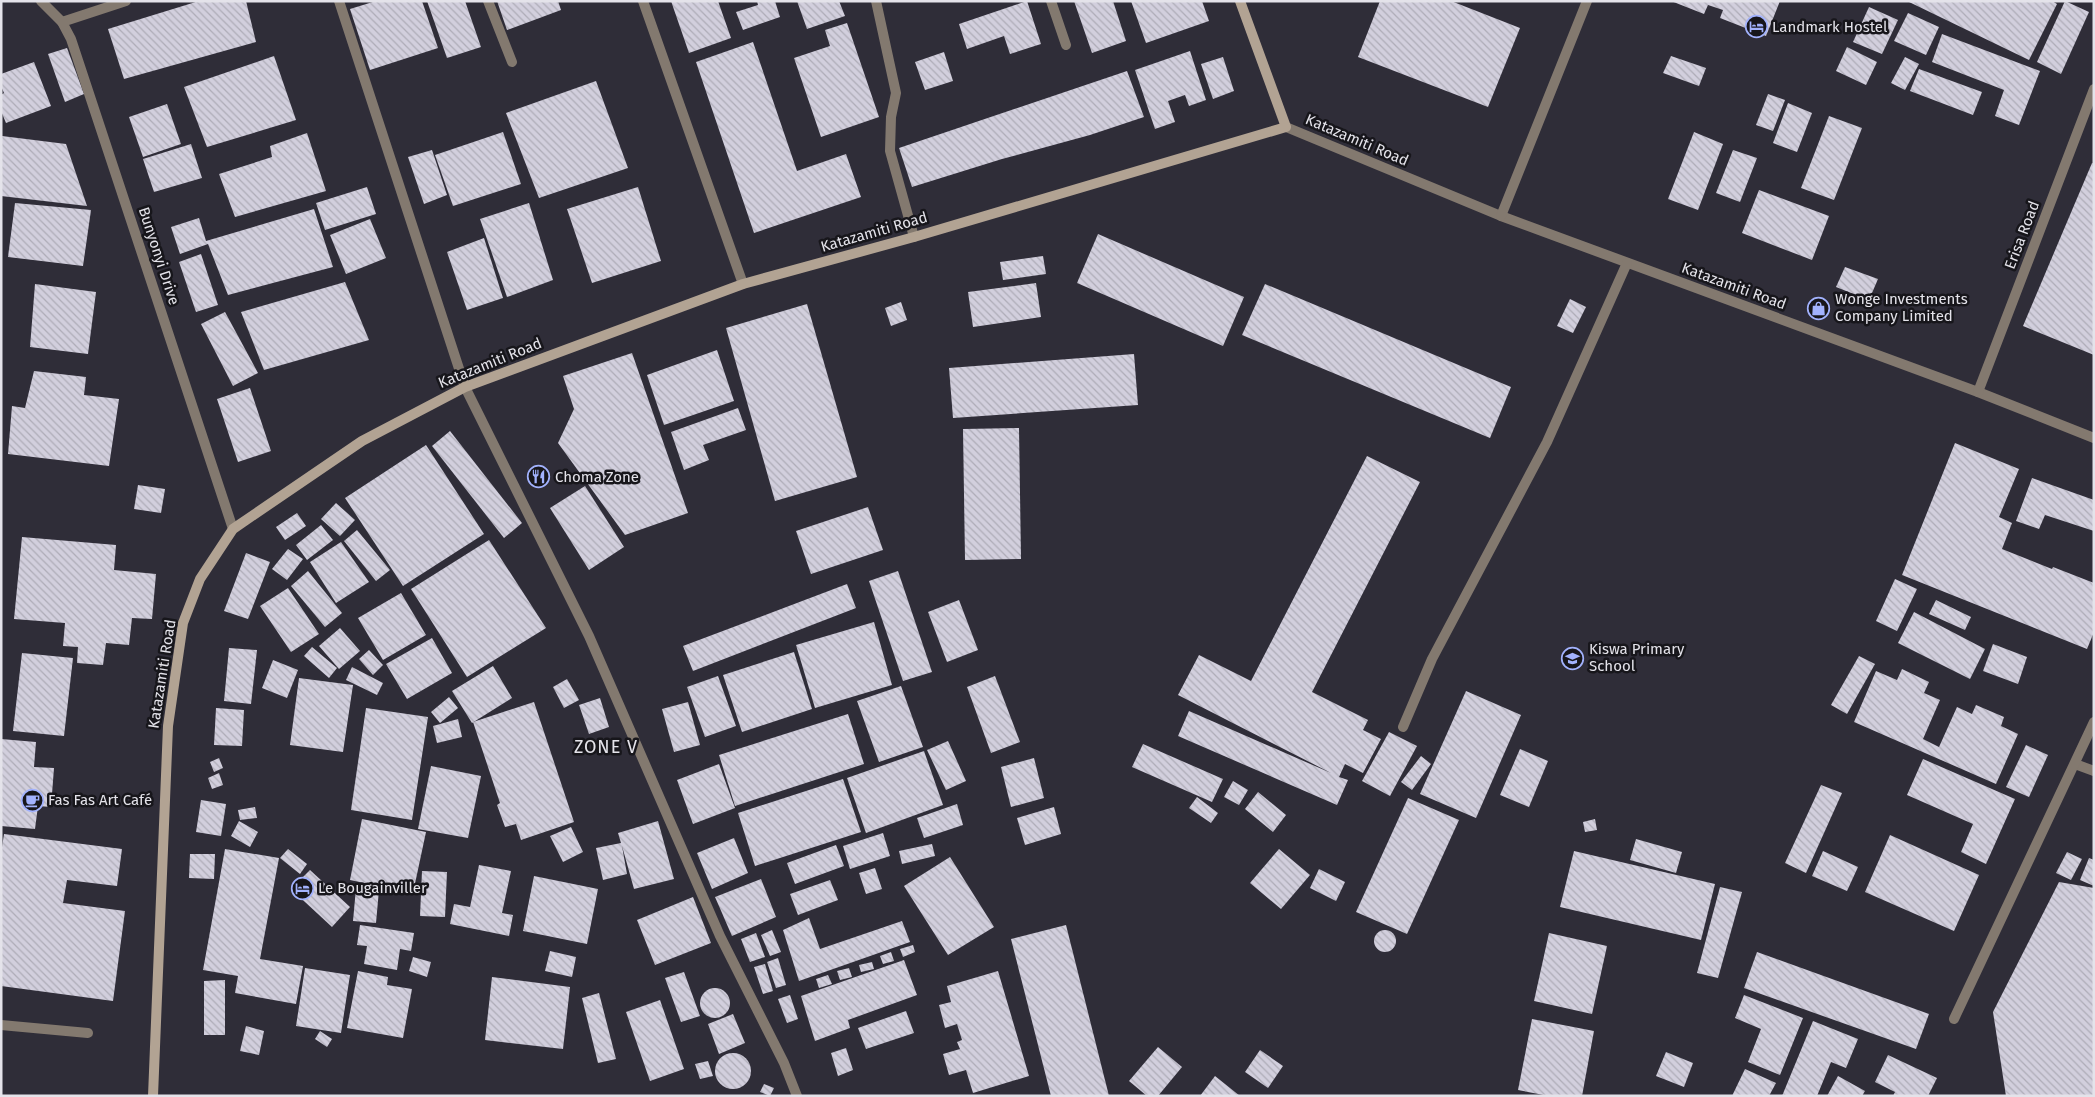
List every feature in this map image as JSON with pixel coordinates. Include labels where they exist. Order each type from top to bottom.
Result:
[{"type":"street","name":"Bunyonyi Drive","points":[[42,1],[62,22],[71,39],[233,529]]},
{"type":"street","points":[[62,22],[126,1]]},
{"type":"street","points":[[339,1],[465,387],[589,636],[720,936],[784,1063],[797,1096]]},
{"type":"street","points":[[488,1],[512,62]]},
{"type":"street","points":[[643,1],[743,284]]},
{"type":"street","points":[[876,1],[896,93],[891,117],[890,152],[914,237]]},
{"type":"street","points":[[1051,1],[1066,45]]},
{"type":"street","points":[[1240,1],[1286,127]]},
{"type":"street","points":[[1501,216],[1587,1]]},
{"type":"street","name":"Erisa Road","points":[[1978,392],[2094,90]]},
{"type":"street","name":"Katazamiti Road","points":[[153,1096],[168,726],[183,622],[200,580],[233,529],[362,441],[428,404],[465,387],[743,284],[914,237],[1286,127],[1501,216],[1978,392],[2094,438]]},
{"type":"street","points":[[1402,727],[1432,659],[1547,442],[1627,263]]},
{"type":"street","points":[[1954,1019],[2094,722]]},
{"type":"street","points":[[2075,764],[2094,771]]},
{"type":"street","points":[[1,1025],[88,1033]]},
{"type":"building","points":[[199,1],[246,1],[256,42],[124,79],[108,29]]},
{"type":"building","points":[[376,1],[422,1],[438,48],[370,70],[350,9]]},
{"type":"building","points":[[427,1],[465,1],[481,47],[447,58]]},
{"type":"building","points":[[497,1],[558,1],[561,10],[507,30]]},
{"type":"building","points":[[671,1],[718,1],[731,38],[689,53]]},
{"type":"building","points":[[757,1],[775,1],[780,17],[743,30],[736,12],[758,5]]},
{"type":"building","points":[[797,1],[839,1],[845,16],[807,29]]},
{"type":"building","points":[[1027,1],[1041,44],[1010,54],[1004,36],[967,49],[959,24]]},
{"type":"building","points":[[1074,1],[1113,1],[1126,41],[1092,53]]},
{"type":"building","points":[[1131,1],[1202,1],[1209,21],[1146,43]]},
{"type":"building","points":[[1380,1],[1451,1],[1520,28],[1488,107],[1358,57]]},
{"type":"building","name":"Landmark Hostel","points":[[1671,1],[1780,1],[1766,36],[1720,18],[1723,10],[1708,5],[1704,14]]},
{"type":"building","points":[[1907,1],[2052,1],[2057,4],[2029,60]]},
{"type":"building","points":[[2065,1],[2089,12],[2061,74],[2037,62]]},
{"type":"building","points":[[1869,7],[1898,20],[1882,54],[1853,42]]},
{"type":"building","points":[[1908,13],[1939,27],[1926,55],[1894,41]]},
{"type":"building","points":[[847,23],[879,117],[821,137],[794,58],[830,46],[825,30]]},
{"type":"building","points":[[1942,34],[2040,71],[2019,125],[1995,116],[2004,90],[1932,62]]},
{"type":"building","points":[[753,42],[797,171],[846,154],[861,197],[754,233],[696,62]]},
{"type":"building","points":[[1847,47],[1877,62],[1866,85],[1836,71]]},
{"type":"building","points":[[67,48],[84,94],[65,102],[48,54]]},
{"type":"building","points":[[1190,51],[1206,100],[1189,106],[1185,95],[1168,101],[1175,122],[1155,129],[1135,70]]},
{"type":"building","points":[[944,52],[953,81],[925,90],[915,62]]},
{"type":"building","points":[[274,56],[296,120],[207,147],[184,87]]},
{"type":"building","points":[[1671,56],[1706,68],[1699,86],[1663,73]]},
{"type":"building","points":[[1223,57],[1234,91],[1213,99],[1201,64]]},
{"type":"building","points":[[1905,57],[1919,64],[1905,90],[1891,83]]},
{"type":"building","points":[[34,62],[51,106],[6,123],[1,111],[1,95],[4,93],[1,86],[1,74]]},
{"type":"building","points":[[1919,69],[1982,92],[1973,115],[1910,91]]},
{"type":"building","points":[[1127,71],[1144,117],[1090,135],[1002,159],[912,187],[899,148]]},
{"type":"building","points":[[596,81],[628,168],[539,198],[506,113]]},
{"type":"building","points":[[1768,94],[1785,100],[1773,131],[1756,125]]},
{"type":"building","points":[[1788,103],[1812,113],[1797,152],[1773,143]]},
{"type":"building","points":[[167,104],[181,144],[143,157],[129,117]]},
{"type":"building","points":[[1829,116],[1862,128],[1834,200],[1801,188]]},
{"type":"building","points":[[503,132],[521,184],[453,206],[435,155]]},
{"type":"building","points":[[1694,132],[1723,144],[1698,210],[1668,199]]},
{"type":"building","points":[[307,133],[326,191],[235,217],[219,174],[272,157],[270,146]]},
{"type":"building","points":[[2,136],[66,144],[87,206],[1,196]]},
{"type":"building","points":[[191,144],[202,178],[154,192],[143,159]]},
{"type":"building","points":[[432,150],[447,195],[424,204],[408,157]]},
{"type":"building","points":[[1733,150],[1757,158],[1740,202],[1716,193]]},
{"type":"building","points":[[2092,163],[2094,164],[2094,355],[2023,326]]},
{"type":"building","points":[[367,187],[376,214],[325,230],[316,203]]},
{"type":"building","points":[[638,187],[661,261],[592,283],[567,209]]},
{"type":"building","points":[[1759,190],[1829,216],[1812,260],[1742,233]]},
{"type":"building","points":[[15,203],[91,210],[83,266],[8,257]]},
{"type":"building","points":[[529,203],[553,280],[507,297],[480,219]]},
{"type":"building","points":[[314,209],[333,267],[228,295],[208,244],[180,254],[171,227],[199,218],[206,241]]},
{"type":"building","points":[[370,219],[386,258],[346,274],[330,235]]},
{"type":"building","points":[[1098,234],[1244,297],[1223,346],[1077,283]]},
{"type":"building","points":[[484,238],[503,298],[467,310],[447,252]]},
{"type":"building","points":[[201,254],[218,305],[196,312],[179,262]]},
{"type":"building","points":[[1043,256],[1046,274],[1003,280],[1000,262]]},
{"type":"building","points":[[1845,267],[1878,279],[1869,300],[1836,287]]},
{"type":"building","points":[[345,282],[369,340],[264,370],[241,312]]},
{"type":"building","points":[[1036,283],[1041,317],[973,327],[968,292]]},
{"type":"building","points":[[35,284],[96,292],[88,354],[30,347]]},
{"type":"building","points":[[1265,284],[1511,387],[1490,438],[1242,335]]},
{"type":"building","points":[[1570,299],[1586,307],[1573,333],[1557,326]]},
{"type":"building","points":[[901,302],[907,320],[891,326],[885,308]]},
{"type":"building","points":[[807,304],[857,477],[775,501],[726,328]]},
{"type":"building","points":[[225,312],[258,373],[233,386],[201,324]]},
{"type":"building","points":[[717,350],[734,401],[664,425],[647,375]]},
{"type":"building","points":[[632,353],[688,513],[625,535],[558,443],[574,409],[563,376]]},
{"type":"building","points":[[1134,354],[1138,405],[953,418],[949,368]]},
{"type":"building","points":[[34,371],[86,377],[84,395],[119,399],[109,466],[8,454],[12,406],[25,408]]},
{"type":"building","points":[[250,388],[271,451],[238,462],[217,399]]},
{"type":"building","points":[[738,408],[746,430],[703,445],[709,460],[684,470],[671,432]]},
{"type":"building","points":[[1019,428],[1021,559],[965,560],[963,429]]},
{"type":"building","points":[[450,431],[522,523],[504,538],[432,446]]},
{"type":"building","points":[[1955,443],[2019,469],[1999,517],[2012,523],[2002,549],[2094,583],[2094,632],[2087,649],[1902,575]]},
{"type":"building","points":[[426,445],[484,534],[403,586],[345,498]]},
{"type":"building","points":[[1367,456],[1420,482],[1312,692],[1368,720],[1363,730],[1381,739],[1363,773],[1345,764],[1339,777],[1348,780],[1337,805],[1178,736],[1189,711],[1331,773],[1178,695],[1199,655],[1251,681]]},
{"type":"building","points":[[2032,478],[2094,500],[2094,531],[2045,515],[2039,529],[2016,521]]},
{"type":"building","points":[[138,485],[165,489],[161,513],[134,509]]},
{"type":"building","points":[[585,486],[624,547],[589,570],[550,508]]},
{"type":"building","points":[[336,503],[355,520],[340,536],[321,519]]},
{"type":"building","points":[[868,507],[883,550],[811,574],[796,531]]},
{"type":"building","points":[[297,513],[306,526],[285,540],[276,527]]},
{"type":"building","points":[[321,525],[333,540],[307,560],[296,545]]},
{"type":"building","points":[[357,530],[390,570],[376,581],[344,541]]},
{"type":"building","points":[[22,537],[116,545],[114,570],[156,574],[152,619],[132,618],[129,645],[106,643],[103,665],[77,663],[78,647],[63,646],[65,623],[14,619]]},
{"type":"building","points":[[489,540],[546,628],[467,677],[411,589]]},
{"type":"building","points":[[341,542],[369,582],[336,603],[310,562]]},
{"type":"building","points":[[288,549],[303,559],[287,580],[272,569]]},
{"type":"building","points":[[246,553],[270,562],[248,619],[224,611]]},
{"type":"building","points":[[308,571],[342,613],[325,627],[291,586]]},
{"type":"building","points":[[898,571],[932,672],[903,681],[869,581]]},
{"type":"building","points":[[1895,579],[1917,589],[1897,631],[1876,621]]},
{"type":"building","points":[[847,584],[856,608],[693,671],[683,646]]},
{"type":"building","points":[[288,588],[319,634],[291,652],[260,606]]},
{"type":"building","points":[[401,593],[426,635],[383,660],[358,618]]},
{"type":"building","points":[[959,600],[978,650],[947,662],[928,612]]},
{"type":"building","points":[[1936,600],[1971,617],[1965,630],[1929,614]]},
{"type":"building","points":[[1914,612],[1985,649],[1970,679],[1898,643]]},
{"type":"building","points":[[874,622],[892,685],[815,708],[796,645]]},
{"type":"building","points":[[340,628],[360,651],[339,669],[319,646]]},
{"type":"building","points":[[432,638],[452,673],[407,699],[386,664]]},
{"type":"building","points":[[1993,644],[2027,657],[2018,684],[1983,671]]},
{"type":"building","points":[[312,647],[337,668],[329,678],[304,656]]},
{"type":"building","points":[[229,648],[257,650],[251,704],[224,701]]},
{"type":"building","points":[[369,650],[383,665],[373,675],[359,659]]},
{"type":"building","points":[[794,652],[812,709],[742,732],[723,675]]},
{"type":"building","points":[[22,653],[73,658],[64,736],[13,731]]},
{"type":"building","points":[[1859,656],[1875,664],[1847,714],[1831,705]]},
{"type":"building","points":[[273,660],[298,670],[287,698],[262,688]]},
{"type":"building","points":[[493,666],[512,698],[472,723],[452,691]]},
{"type":"building","points":[[352,667],[383,683],[377,695],[346,680]]},
{"type":"building","points":[[1902,669],[1929,682],[1924,693],[1940,700],[1923,739],[1939,747],[1957,707],[1972,714],[1976,705],[2004,717],[2001,726],[2018,734],[1996,784],[1854,722],[1876,671],[1897,680]]},
{"type":"building","points":[[718,676],[736,726],[705,737],[687,687]]},
{"type":"building","points":[[995,676],[1020,742],[991,753],[967,687]]},
{"type":"building","points":[[299,678],[353,685],[343,752],[290,745]]},
{"type":"building","points":[[567,679],[579,700],[564,708],[553,687]]},
{"type":"building","points":[[901,686],[923,747],[879,762],[857,701]]},
{"type":"building","points":[[1466,691],[1521,715],[1476,818],[1420,794]]},
{"type":"building","points":[[449,697],[458,708],[440,723],[431,712]]},
{"type":"building","points":[[600,698],[609,727],[589,734],[579,705]]},
{"type":"building","points":[[534,702],[574,822],[521,840],[516,824],[505,827],[497,805],[500,803],[473,722]]},
{"type":"building","points":[[688,702],[700,745],[674,752],[662,709]]},
{"type":"building","points":[[216,708],[244,710],[242,746],[214,745]]},
{"type":"building","points":[[366,708],[428,717],[412,820],[351,810]]},
{"type":"building","points":[[848,714],[864,764],[735,806],[719,755]]},
{"type":"building","points":[[458,719],[462,737],[437,743],[433,726]]},
{"type":"building","points":[[1389,732],[1417,746],[1390,796],[1362,781]]},
{"type":"building","points":[[1,739],[36,742],[34,767],[54,768],[51,807],[38,806],[35,829],[1,826]]},
{"type":"building","points":[[948,741],[966,781],[946,790],[927,750]]},
{"type":"building","points":[[1143,744],[1223,779],[1212,802],[1132,767]]},
{"type":"building","points":[[2026,745],[2048,755],[2029,797],[2006,787]]},
{"type":"building","points":[[1520,749],[1548,761],[1529,807],[1500,795]]},
{"type":"building","points":[[924,751],[943,805],[866,833],[847,778]]},
{"type":"building","points":[[1421,756],[1431,764],[1412,790],[1401,782]]},
{"type":"building","points":[[219,758],[223,768],[214,772],[210,762]]},
{"type":"building","points":[[1034,758],[1044,798],[1011,807],[1001,767]]},
{"type":"building","points":[[1923,759],[2015,799],[1986,864],[1961,852],[1973,824],[1907,795]]},
{"type":"building","points":[[719,764],[735,808],[693,824],[677,780]]},
{"type":"building","points":[[431,766],[481,776],[468,838],[418,829]]},
{"type":"building","points":[[219,773],[223,785],[212,789],[208,778]]},
{"type":"building","points":[[843,779],[861,832],[755,866],[738,813]]},
{"type":"building","points":[[1233,781],[1248,790],[1239,805],[1224,797]]},
{"type":"building","points":[[1821,785],[1842,793],[1806,873],[1785,863]]},
{"type":"building","points":[[1258,792],[1286,815],[1273,832],[1245,809]]},
{"type":"building","points":[[1197,797],[1218,813],[1211,823],[1189,808]]},
{"type":"building","points":[[1408,798],[1459,820],[1407,934],[1356,912]]},
{"type":"building","points":[[201,800],[226,804],[221,836],[196,832]]},
{"type":"building","points":[[957,804],[963,825],[924,838],[917,818]]},
{"type":"building","points":[[255,807],[257,818],[240,820],[238,810]]},
{"type":"building","points":[[1054,807],[1061,834],[1025,845],[1017,818]]},
{"type":"building","points":[[362,819],[426,832],[413,893],[350,880]]},
{"type":"building","points":[[1595,819],[1597,830],[1585,832],[1583,822]]},
{"type":"building","points":[[239,821],[258,832],[250,847],[231,836]]},
{"type":"building","points":[[658,821],[674,879],[634,889],[622,846],[627,874],[603,880],[596,848],[621,843],[618,833]]},
{"type":"building","points":[[571,827],[583,852],[563,862],[550,836]]},
{"type":"building","points":[[883,833],[890,856],[850,869],[843,846]]},
{"type":"building","points":[[4,834],[122,849],[117,886],[67,880],[63,903],[125,911],[113,1001],[1,986],[1,854]]},
{"type":"building","points":[[1890,835],[1979,875],[1954,931],[1865,892]]},
{"type":"building","points":[[734,838],[748,873],[712,889],[697,853]]},
{"type":"building","points":[[1636,839],[1682,852],[1676,873],[1630,860]]},
{"type":"building","points":[[932,844],[935,856],[902,864],[899,851]]},
{"type":"building","points":[[836,845],[844,866],[795,884],[787,863]]},
{"type":"building","points":[[225,849],[279,858],[260,959],[303,966],[296,1004],[235,993],[238,976],[203,970]]},
{"type":"building","points":[[288,849],[307,864],[300,874],[280,858]]},
{"type":"building","points":[[1279,849],[1310,875],[1281,909],[1250,883]]},
{"type":"building","points":[[1574,851],[1715,884],[1701,940],[1560,907]]},
{"type":"building","points":[[1823,851],[1858,867],[1847,891],[1812,876]]},
{"type":"building","points":[[2067,852],[2082,859],[2071,880],[2056,873]]},
{"type":"building","points":[[190,854],[215,854],[214,879],[189,878]]},
{"type":"building","points":[[950,857],[994,927],[948,955],[904,886]]},
{"type":"building","points":[[2089,858],[2094,860],[2094,886],[2080,880]]},
{"type":"building","points":[[479,865],[511,871],[502,913],[513,915],[509,936],[450,924],[454,904],[470,907]]},
{"type":"building","points":[[875,868],[882,889],[866,894],[859,873]]},
{"type":"building","points":[[1319,869],[1345,882],[1336,901],[1310,888]]},
{"type":"building","points":[[310,870],[350,907],[332,927],[291,889]]},
{"type":"building","points":[[422,871],[447,872],[445,917],[420,916]]},
{"type":"building","points":[[534,876],[598,889],[587,944],[523,931]]},
{"type":"building","points":[[761,879],[776,917],[732,936],[715,897]]},
{"type":"building","points":[[830,880],[838,900],[798,915],[790,894]]},
{"type":"building","points":[[2059,882],[2094,888],[2094,1096],[2006,1096],[1993,1012]]},
{"type":"building","points":[[1720,887],[1742,892],[1718,978],[1697,973]]},
{"type":"building","points":[[356,888],[379,890],[376,923],[353,921]]},
{"type":"building","points":[[693,897],[711,943],[655,965],[637,920]]},
{"type":"building","points":[[809,918],[820,949],[902,921],[910,942],[799,981],[783,930]]},
{"type":"building","points":[[360,925],[414,933],[411,951],[400,949],[397,970],[364,964],[367,946],[357,945]]},
{"type":"building","points":[[1066,925],[1109,1096],[1051,1096],[1011,939]]},
{"type":"building","points":[[772,930],[781,952],[770,956],[761,935]]},
{"type":"building","points":[[1385,930],[1393,933],[1396,941],[1393,949],[1385,952],[1377,949],[1374,941],[1377,933]]},
{"type":"building","points":[[756,933],[765,957],[750,962],[741,939]]},
{"type":"building","points":[[1549,933],[1607,946],[1592,1014],[1534,1001]]},
{"type":"building","points":[[913,945],[915,952],[903,957],[900,949]]},
{"type":"building","points":[[550,951],[576,957],[572,977],[545,971]]},
{"type":"building","points":[[891,952],[894,961],[883,964],[880,956]]},
{"type":"building","points":[[1757,952],[1929,1014],[1916,1049],[1744,988]]},
{"type":"building","points":[[413,957],[431,962],[427,977],[409,971]]},
{"type":"building","points":[[778,958],[786,985],[776,988],[767,962]]},
{"type":"building","points":[[904,960],[917,995],[848,1020],[850,1028],[815,1041],[801,996]]},
{"type":"building","points":[[872,962],[874,969],[861,972],[859,965]]},
{"type":"building","points":[[765,964],[773,991],[763,994],[754,967]]},
{"type":"building","points":[[305,968],[350,975],[341,1033],[296,1026]]},
{"type":"building","points":[[849,968],[852,977],[840,980],[837,971]]},
{"type":"building","points":[[358,971],[388,977],[387,985],[412,989],[403,1038],[347,1028]]},
{"type":"building","points":[[998,971],[1029,1076],[973,1093],[966,1070],[949,1075],[943,1054],[960,1049],[957,1042],[962,1040],[957,1024],[945,1028],[939,1005],[951,1002],[947,986]]},
{"type":"building","points":[[684,972],[700,1016],[681,1022],[665,978]]},
{"type":"building","points":[[828,975],[832,984],[819,988],[816,979]]},
{"type":"building","points":[[492,977],[570,987],[563,1049],[485,1040]]},
{"type":"building","points":[[225,980],[225,1035],[204,1035],[204,981]]},
{"type":"building","points":[[715,988],[726,992],[730,1003],[726,1014],[715,1018],[704,1014],[700,1003],[704,992]]},
{"type":"building","points":[[599,993],[616,1059],[598,1063],[582,998]]},
{"type":"building","points":[[790,995],[798,1019],[787,1023],[778,999]]},
{"type":"building","points":[[1744,995],[1803,1018],[1780,1075],[1748,1062],[1761,1029],[1735,1018]]},
{"type":"building","points":[[660,1000],[684,1069],[650,1081],[626,1012]]},
{"type":"building","points":[[906,1011],[914,1033],[866,1049],[858,1028]]},
{"type":"building","points":[[733,1014],[745,1043],[719,1054],[708,1024]]},
{"type":"building","points":[[1532,1019],[1594,1031],[1582,1096],[1549,1096],[1518,1090]]},
{"type":"building","points":[[1813,1021],[1858,1039],[1846,1068],[1831,1062],[1817,1096],[1782,1096]]},
{"type":"building","points":[[246,1026],[264,1031],[259,1055],[240,1051]]},
{"type":"building","points":[[320,1031],[332,1039],[327,1047],[315,1039]]},
{"type":"building","points":[[1158,1047],[1182,1067],[1158,1096],[1147,1096],[1129,1081]]},
{"type":"building","points":[[846,1048],[853,1070],[838,1076],[831,1053]]},
{"type":"building","points":[[1260,1050],[1283,1066],[1268,1088],[1245,1072]]},
{"type":"building","points":[[1666,1052],[1693,1063],[1684,1087],[1656,1076]]},
{"type":"building","points":[[733,1053],[745,1059],[751,1071],[745,1083],[733,1089],[721,1083],[715,1071],[721,1059]]},
{"type":"building","points":[[1888,1055],[1937,1078],[1928,1096],[1893,1096],[1895,1092],[1875,1082]]},
{"type":"building","points":[[708,1061],[713,1076],[700,1079],[695,1064]]},
{"type":"building","points":[[1745,1069],[1776,1083],[1769,1096],[1732,1096]]},
{"type":"building","points":[[1215,1076],[1240,1096],[1200,1096]]},
{"type":"building","points":[[1838,1076],[1865,1091],[1862,1096],[1827,1096]]},
{"type":"building","points":[[764,1084],[774,1088],[770,1096],[760,1092]]},
{"type":"place","name":"Landmark Hostel","points":[[1756,27]]},
{"type":"place","name":"Wonge Investments Company Limited","points":[[1819,308]]},
{"type":"place","name":"Choma Zone","points":[[539,477]]},
{"type":"place","name":"Kiswa Primary School","points":[[1573,658]]},
{"type":"place","name":"Fas Fas Art Café","points":[[32,800]]},
{"type":"place","name":"Le Bougainviller","points":[[302,888]]},
{"type":"district","name":"ZONE V","points":[[606,747]]}]
